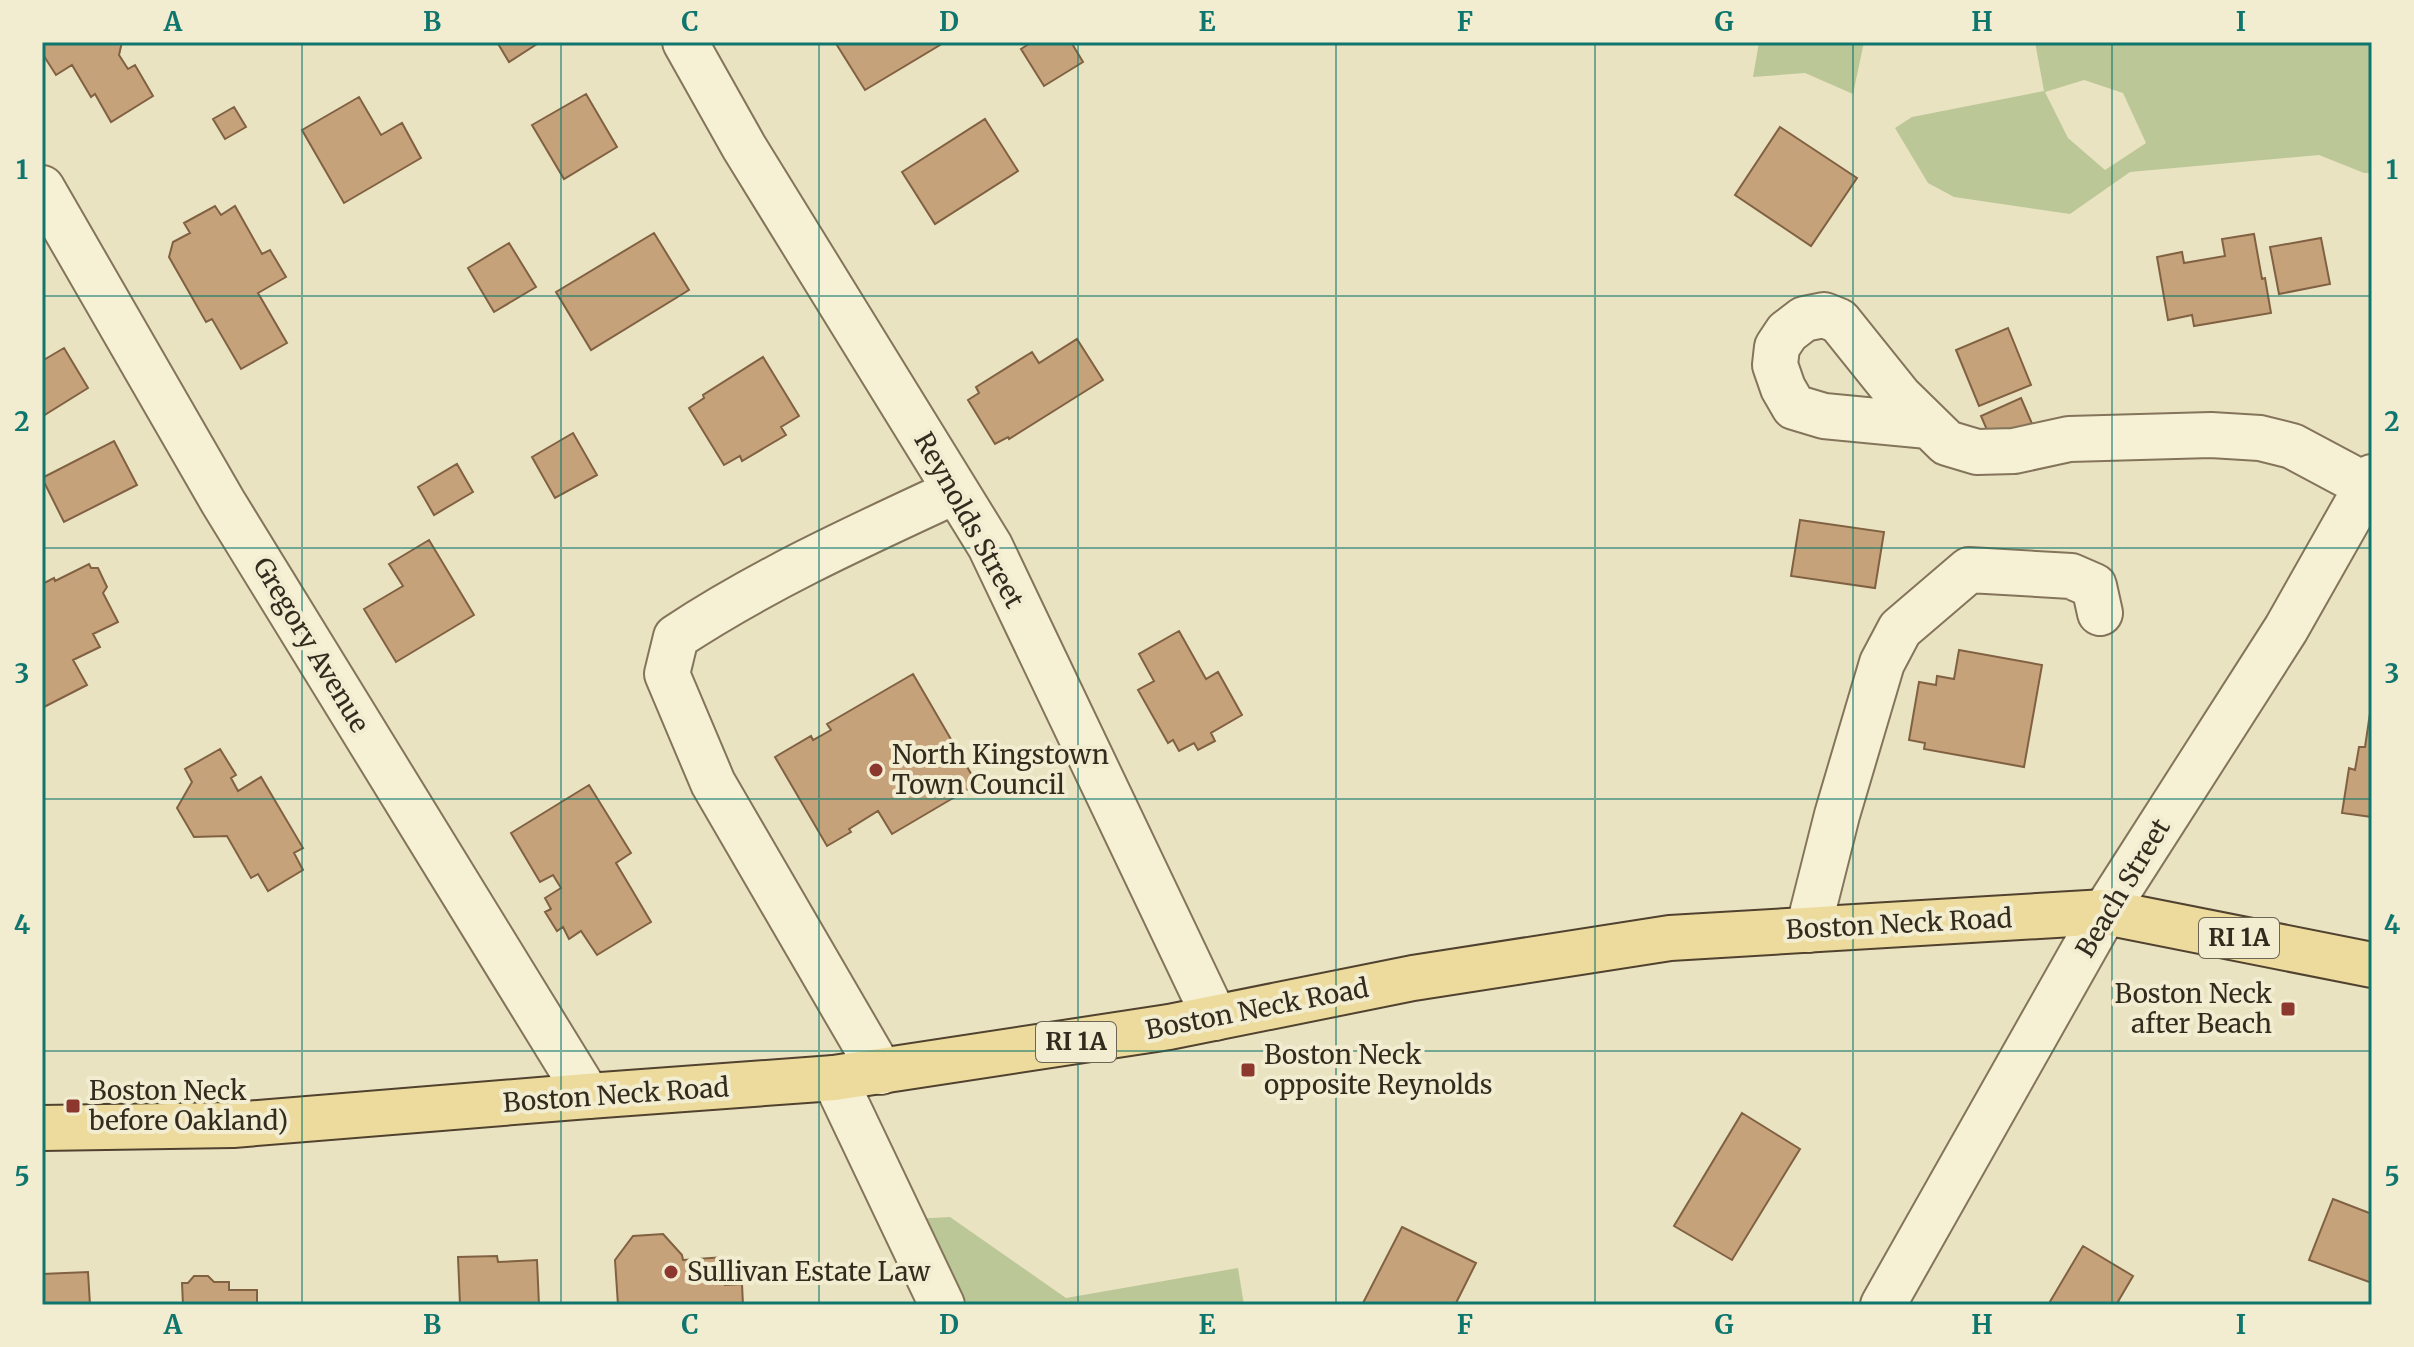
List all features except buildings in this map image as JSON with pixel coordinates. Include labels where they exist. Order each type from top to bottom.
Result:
[{"type":"main road","name":"Boston Neck Road","points":[[42,1128],[233,1125],[834,1078],[1215,1018],[1413,978],[1670,938],[2105,912],[2372,965]]},
{"type":"street","name":"Reynolds Street","points":[[685,42],[744,147],[990,546],[1215,1018]]},
{"type":"street","name":"Gregory Avenue","points":[[42,188],[223,502],[588,1096]]},
{"type":"street","points":[[1928,426],[1947,443],[1977,452],[2014,451],[2069,439],[2211,435],[2260,438],[2292,446],[2370,481]]},
{"type":"street","name":"Beach Street","points":[[1883,1305],[2105,912],[2286,629],[2370,481]]},
{"type":"street","points":[[881,1072],[713,783],[667,674],[676,637],[725,604],[956,491]]},
{"type":"street","points":[[1808,930],[1837,815],[1882,663],[1900,629],[1969,570],[2071,576],[2094,586],[2100,613]]},
{"type":"street","points":[[834,1078],[942,1305]]},
{"type":"green space","points":[[1759,42],[1864,42],[1853,94],[1805,73],[1753,77]]},
{"type":"green space","points":[[2035,42],[2372,42],[2372,173],[2364,173],[2319,155],[2130,172],[2070,214],[1954,197],[1928,183],[1895,128],[1912,117],[2044,91]],"holes":[[[2084,80],[2123,93],[2146,143],[2105,170],[2068,138],[2045,92]]]},
{"type":"green space","points":[[950,1217],[1066,1298],[1238,1268],[1244,1305],[941,1305],[913,1219]]},
{"type":"place","name":"North Kingstown Town Council","points":[[876,770]]},
{"type":"place","name":"Boston Neck after Beach","points":[[2288,1009]]},
{"type":"place","name":"Boston Neck opposite Reynolds","points":[[1248,1070]]},
{"type":"place","name":"Boston Neck before Oakland)","points":[[73,1106]]},
{"type":"place","name":"Sullivan Estate Law","points":[[671,1272]]}]
